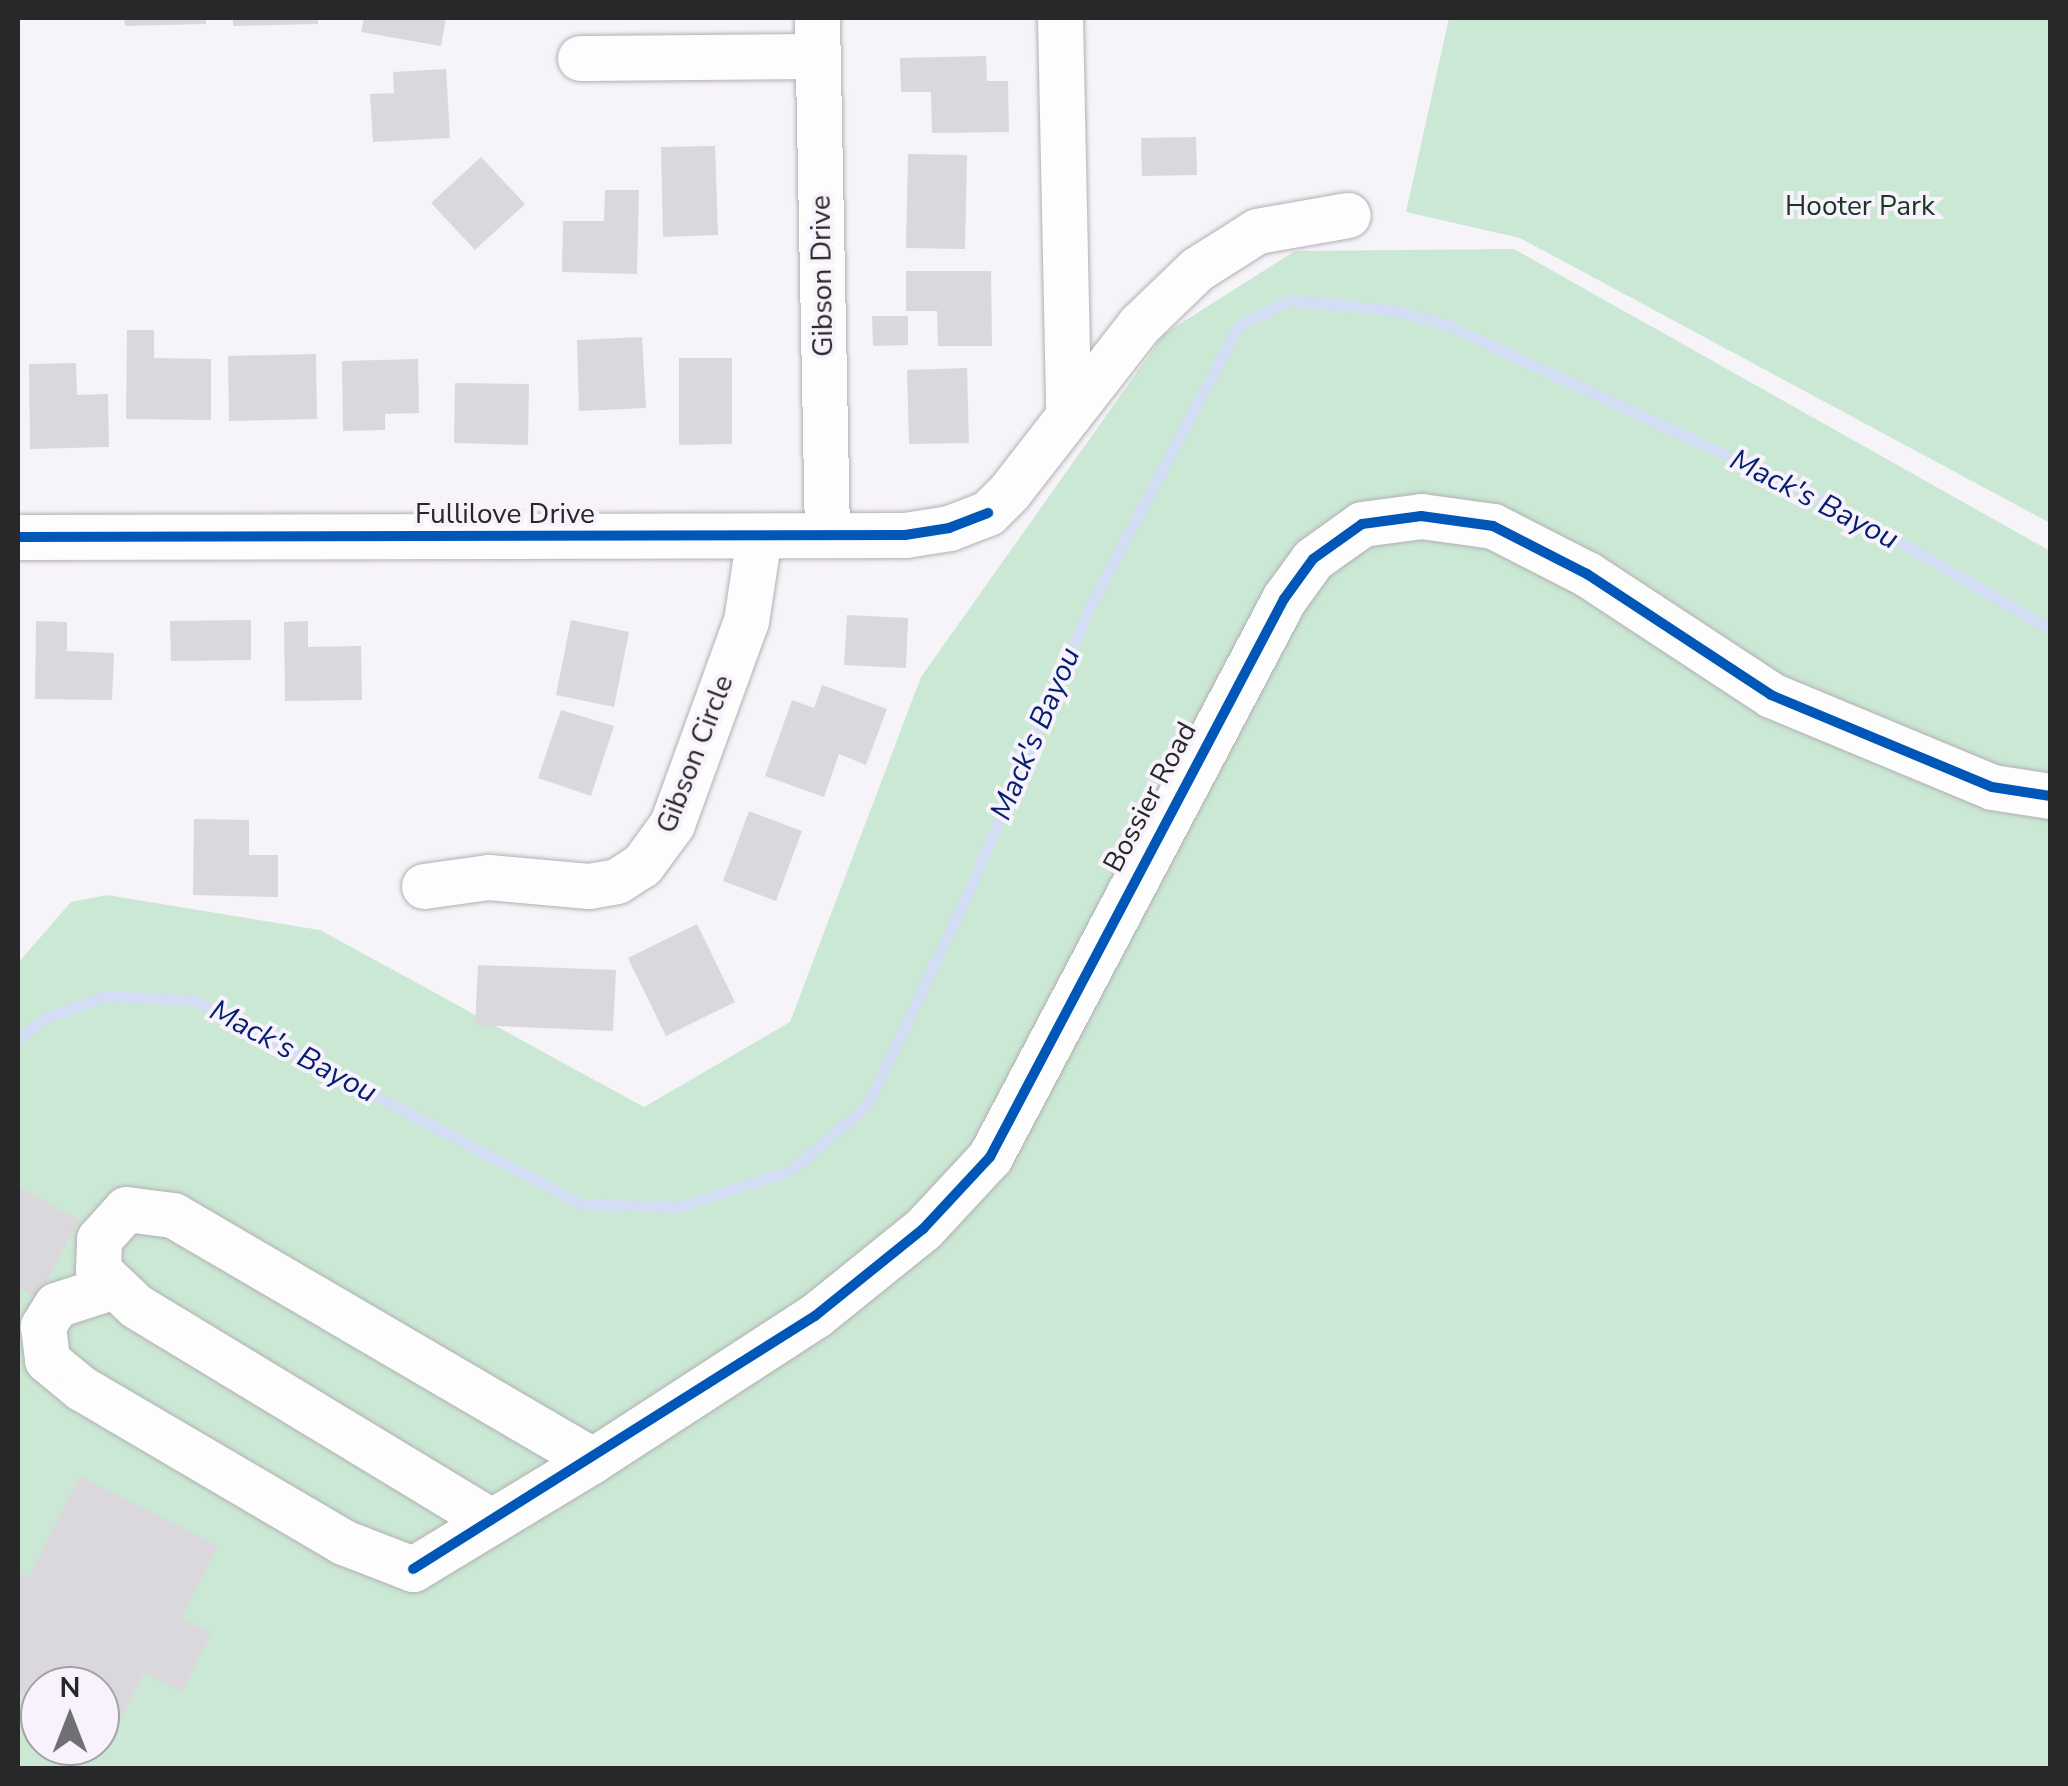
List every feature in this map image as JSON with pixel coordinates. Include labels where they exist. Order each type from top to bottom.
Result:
[{"type":"street","points":[[1060,18],[1068,415]]},
{"type":"street","points":[[580,58],[818,36]]},
{"type":"street","name":"Gibson Drive","points":[[818,36],[827,535]]},
{"type":"street","points":[[1068,415],[1140,324],[1197,269],[1257,231],[1348,215]]},
{"type":"street","name":"Fullilove Drive","points":[[18,537],[759,536],[930,532],[988,513],[1068,415]]},
{"type":"street","name":"Bossier Road","points":[[114,1286],[56,1305],[43,1326],[47,1360],[81,1388],[344,1542],[412,1569],[491,1522],[815,1316],[923,1230],[990,1157],[1284,600],[1313,559],[1362,524],[1421,516],[1493,526],[1587,574],[1770,695],[1992,787],[2050,796]]},
{"type":"street","name":"Gibson Circle","points":[[424,886],[488,877],[589,886],[617,881],[642,865],[672,824],[746,622],[759,536]]},
{"type":"street","points":[[491,1522],[136,1306],[98,1270],[99,1238],[126,1209],[173,1214],[592,1460]]},
{"type":"green space","name":"Hooter Park","points":[[1449,18],[2050,18],[2050,523],[1520,238],[1406,212]]},
{"type":"green space","points":[[1514,249],[2050,551],[2050,1768],[18,1768],[18,963],[71,902],[107,895],[320,930],[644,1107],[790,1022],[921,677],[1164,334],[1295,251]]},
{"type":"building","points":[[124,18],[206,18],[206,24],[125,26]]},
{"type":"building","points":[[233,18],[318,18],[318,24],[233,26]]},
{"type":"building","points":[[364,18],[446,18],[441,46],[361,32]]},
{"type":"building","points":[[986,56],[987,81],[1008,81],[1009,132],[932,133],[931,92],[901,92],[900,58]]},
{"type":"building","points":[[446,69],[450,138],[373,142],[370,94],[394,93],[393,72]]},
{"type":"building","points":[[1196,137],[1197,175],[1142,176],[1141,138]]},
{"type":"building","points":[[715,146],[718,235],[663,237],[661,147]]},
{"type":"building","points":[[908,154],[967,155],[965,249],[906,248]]},
{"type":"building","points":[[481,157],[525,204],[475,250],[431,203]]},
{"type":"building","points":[[605,190],[639,190],[637,274],[562,272],[563,221],[604,221]]},
{"type":"building","points":[[906,271],[991,271],[992,346],[938,346],[937,311],[906,311]]},
{"type":"building","points":[[872,316],[908,316],[908,345],[873,346]]},
{"type":"building","points":[[127,330],[154,330],[154,358],[211,359],[211,420],[126,419]]},
{"type":"building","points":[[642,337],[646,408],[579,411],[577,340]]},
{"type":"building","points":[[316,354],[317,419],[229,421],[228,356]]},
{"type":"building","points":[[679,358],[732,358],[732,444],[679,445]]},
{"type":"building","points":[[418,359],[419,413],[385,414],[385,430],[343,431],[342,361]]},
{"type":"building","points":[[76,363],[77,395],[108,394],[109,447],[30,449],[29,364]]},
{"type":"building","points":[[967,368],[969,443],[909,444],[907,370]]},
{"type":"building","points":[[455,383],[529,384],[528,445],[454,443]]},
{"type":"building","points":[[847,615],[908,618],[906,668],[844,665]]},
{"type":"building","points":[[251,620],[251,660],[171,661],[170,621]]},
{"type":"building","points":[[571,620],[629,632],[614,707],[556,695]]},
{"type":"building","points":[[36,621],[67,622],[67,651],[114,653],[112,700],[35,699]]},
{"type":"building","points":[[308,621],[308,647],[361,646],[362,700],[285,701],[284,622]]},
{"type":"building","points":[[822,685],[887,709],[866,765],[839,754],[824,797],[765,776],[792,700],[814,708]]},
{"type":"building","points":[[561,710],[614,726],[591,796],[538,778]]},
{"type":"building","points":[[749,811],[802,831],[776,901],[723,881]]},
{"type":"building","points":[[194,819],[249,820],[249,855],[278,855],[278,897],[193,895]]},
{"type":"building","points":[[697,924],[735,1002],[666,1036],[628,958]]},
{"type":"building","points":[[478,965],[616,970],[613,1031],[475,1025]]},
{"type":"building","points":[[20,1188],[80,1220],[37,1298],[18,1287]]},
{"type":"building","points":[[80,1476],[218,1546],[181,1618],[211,1633],[182,1692],[144,1673],[120,1720],[120,1666],[20,1666],[18,1691],[18,1583],[22,1574],[29,1577]]},
{"type":"waterway","name":"Mack's Bayou","points":[[18,1039],[45,1018],[106,996],[193,1000],[582,1204],[678,1207],[790,1171],[868,1104],[973,882],[1090,606],[1238,326],[1289,300],[1397,311],[1445,324],[1844,510],[2050,629]]},
{"type":"cycle path","points":[[18,537],[905,535],[949,528],[988,513]]},
{"type":"cycle path","points":[[413,1569],[815,1316],[923,1229],[990,1157],[1284,599],[1313,559],[1362,524],[1421,516],[1493,526],[1587,574],[1771,695],[1992,787],[2050,796]]}]
